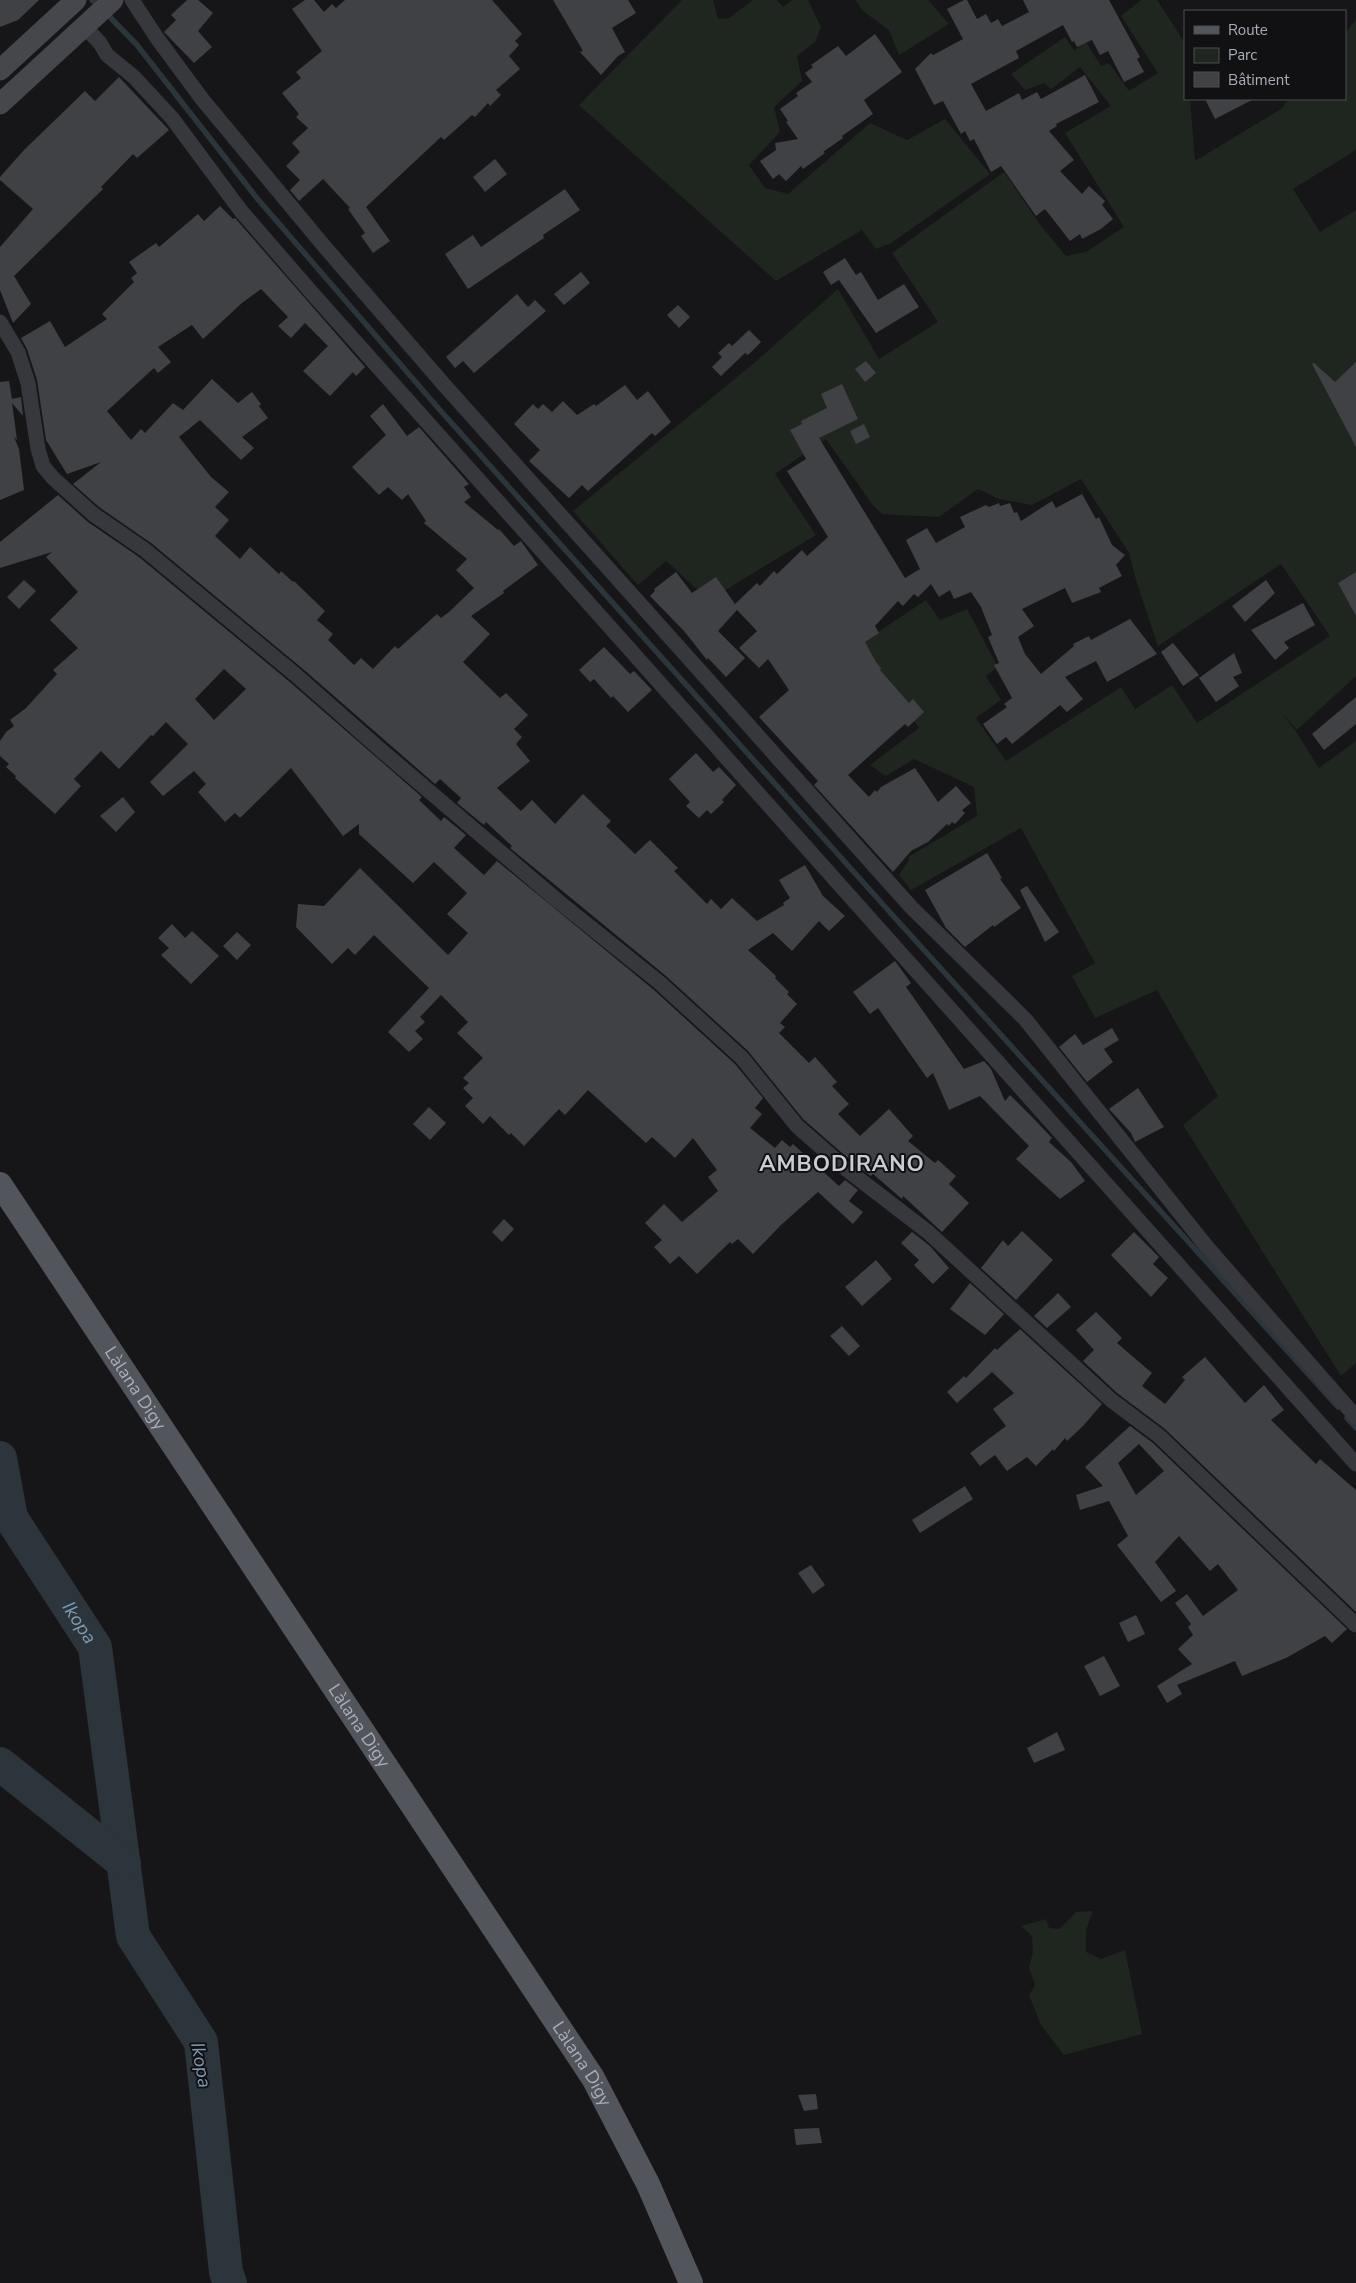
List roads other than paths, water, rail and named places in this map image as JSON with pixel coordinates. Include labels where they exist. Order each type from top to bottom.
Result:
[{"type":"main road","points":[[0,104],[113,0]]},
{"type":"main road","points":[[0,70],[71,5]]},
{"type":"main road","name":"Làlana Digy","points":[[0,1184],[593,2078],[648,2184],[691,2283]]},
{"type":"street","points":[[132,0],[196,92],[324,246],[446,387],[911,907],[1025,1019],[1207,1247],[1356,1417]]},
{"type":"street","points":[[85,27],[100,43],[107,55],[134,77],[172,118],[242,211],[312,293],[1356,1464]]},
{"type":"street","points":[[0,322],[18,352],[28,383],[38,449],[43,466],[53,478],[93,514],[145,550],[297,676],[558,901],[660,983],[742,1058],[797,1126],[846,1169],[928,1232],[1112,1400],[1159,1436],[1356,1625]]},
{"type":"waterway","points":[[92,0],[99,7]]},
{"type":"waterway","points":[[106,13],[137,45],[256,197],[439,409],[896,919],[1338,1407]]},
{"type":"waterway","points":[[1347,1418],[1356,1428]]},
{"type":"waterway","name":"Ikopa","points":[[0,1458],[11,1518],[95,1647],[133,1936],[201,2042],[226,2272],[230,2283]]},
{"type":"waterway","name":"Ikopa","points":[[0,1764],[124,1863]]},
{"type":"district","name":"AMBODIRANO","points":[[842,1164]]}]
